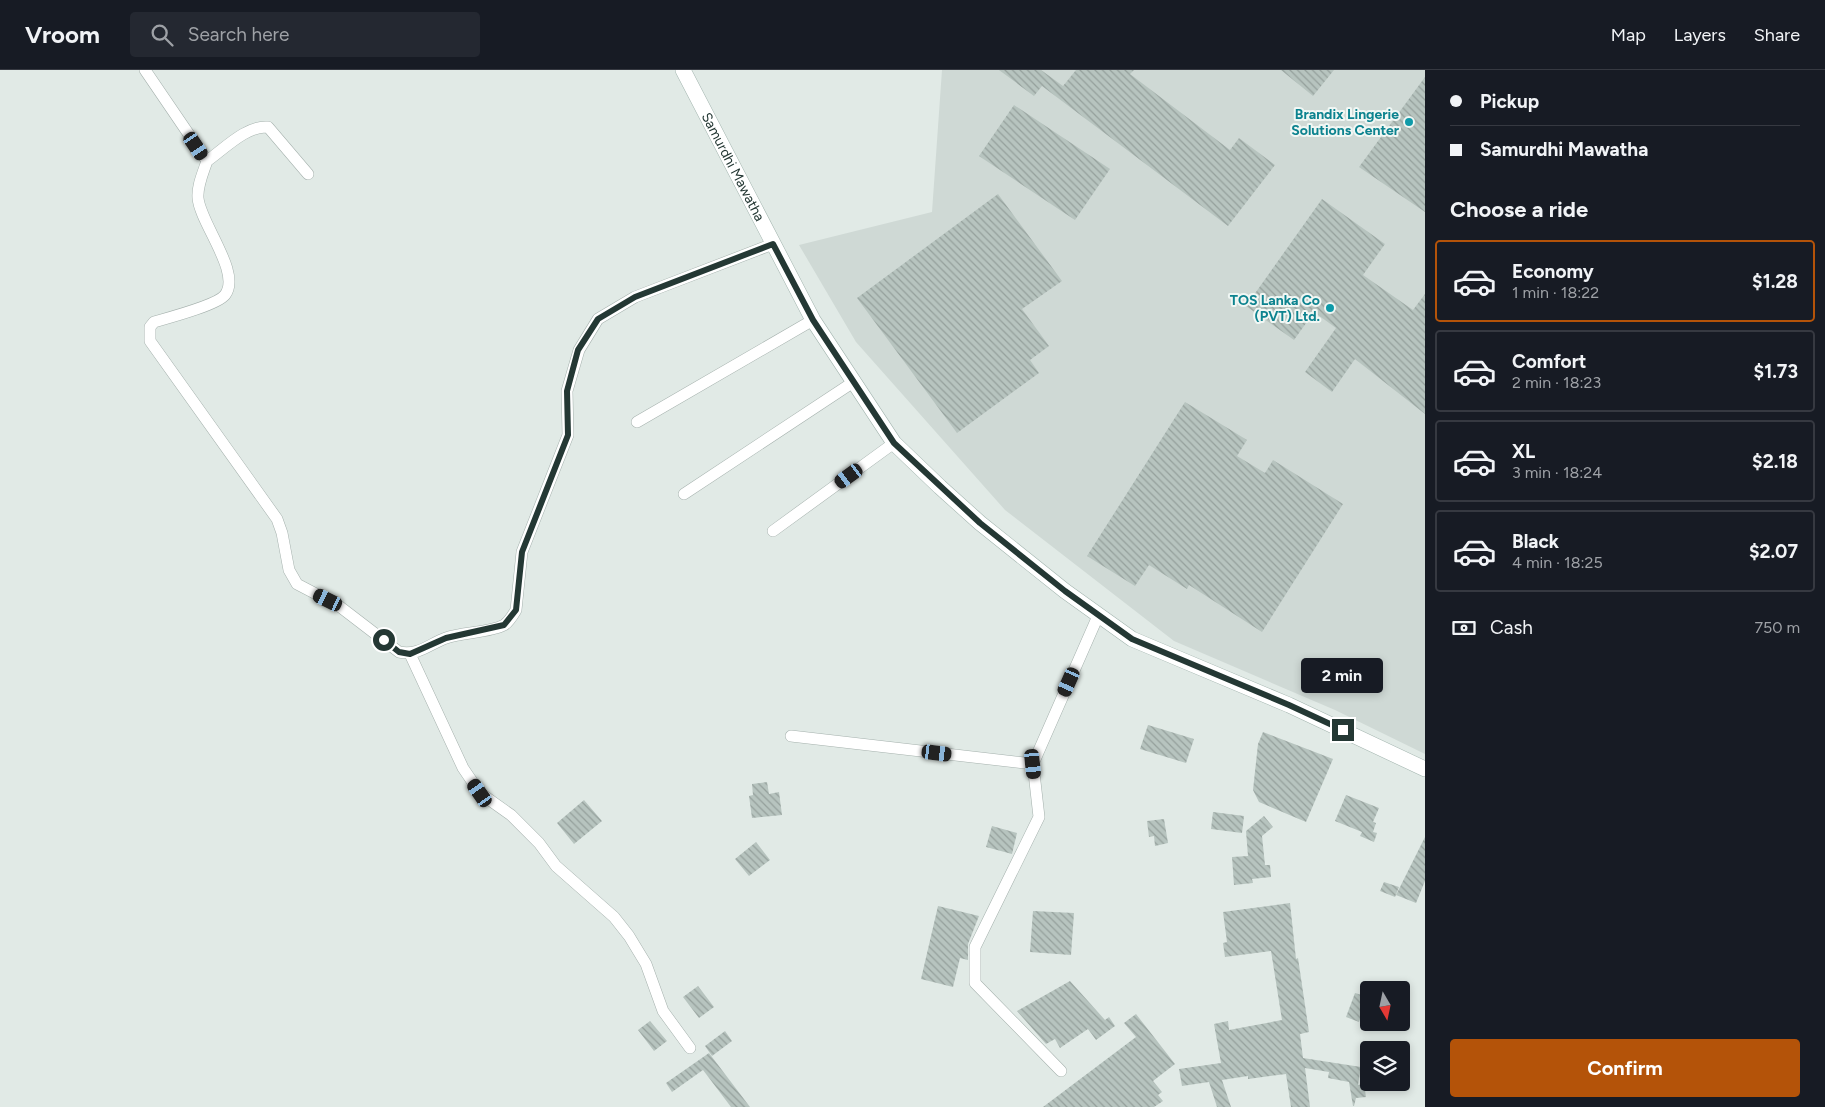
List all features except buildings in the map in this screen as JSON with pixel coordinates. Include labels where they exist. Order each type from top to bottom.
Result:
[{"type":"main road","name":"Samurdhi Mawatha","points":[[683,70],[813,320],[855,381],[894,443],[980,523],[1098,616],[1132,639],[1289,705],[1425,769]]},
{"type":"street","points":[[145,70],[207,161]]},
{"type":"street","points":[[308,174],[268,127],[249,129],[207,161],[198,198],[201,212],[227,268],[230,283],[225,295],[214,302],[154,322],[150,327],[150,341],[277,519],[282,533],[287,562],[297,584],[339,606],[399,652],[410,654],[446,638],[504,625],[516,610],[522,552],[568,435],[567,391],[578,350],[598,319],[635,297],[773,244]]},
{"type":"street","points":[[637,422],[813,320]]},
{"type":"street","points":[[684,494],[855,381]]},
{"type":"street","points":[[773,531],[894,443]]},
{"type":"street","points":[[1061,1071],[975,984],[975,947],[1039,817],[1033,764],[1098,616]]},
{"type":"street","points":[[410,654],[463,768],[480,793],[511,815],[539,843],[556,866],[614,917],[630,936],[646,964],[663,1010],[690,1048]]},
{"type":"street","points":[[791,736],[1033,764]]},
{"type":"shaded area","points":[[942,70],[1425,70],[1425,754],[1335,710],[1174,641],[1005,510],[856,342],[799,245],[932,212]]},
{"type":"place","name":"Brandix Lingerie Solutions Center","points":[[1409,122]]},
{"type":"place","name":"TOS Lanka Co (PVT) Ltd.","points":[[1330,308]]},
{"type":"route","points":[[384,640],[399,652],[410,654],[421,651],[446,638],[504,625],[512,617],[516,610],[522,552],[568,435],[567,391],[578,350],[598,319],[635,297],[714,265],[773,244],[813,320],[855,381],[894,443],[980,523],[1065,591],[1132,639],[1289,705],[1343,730]]}]
